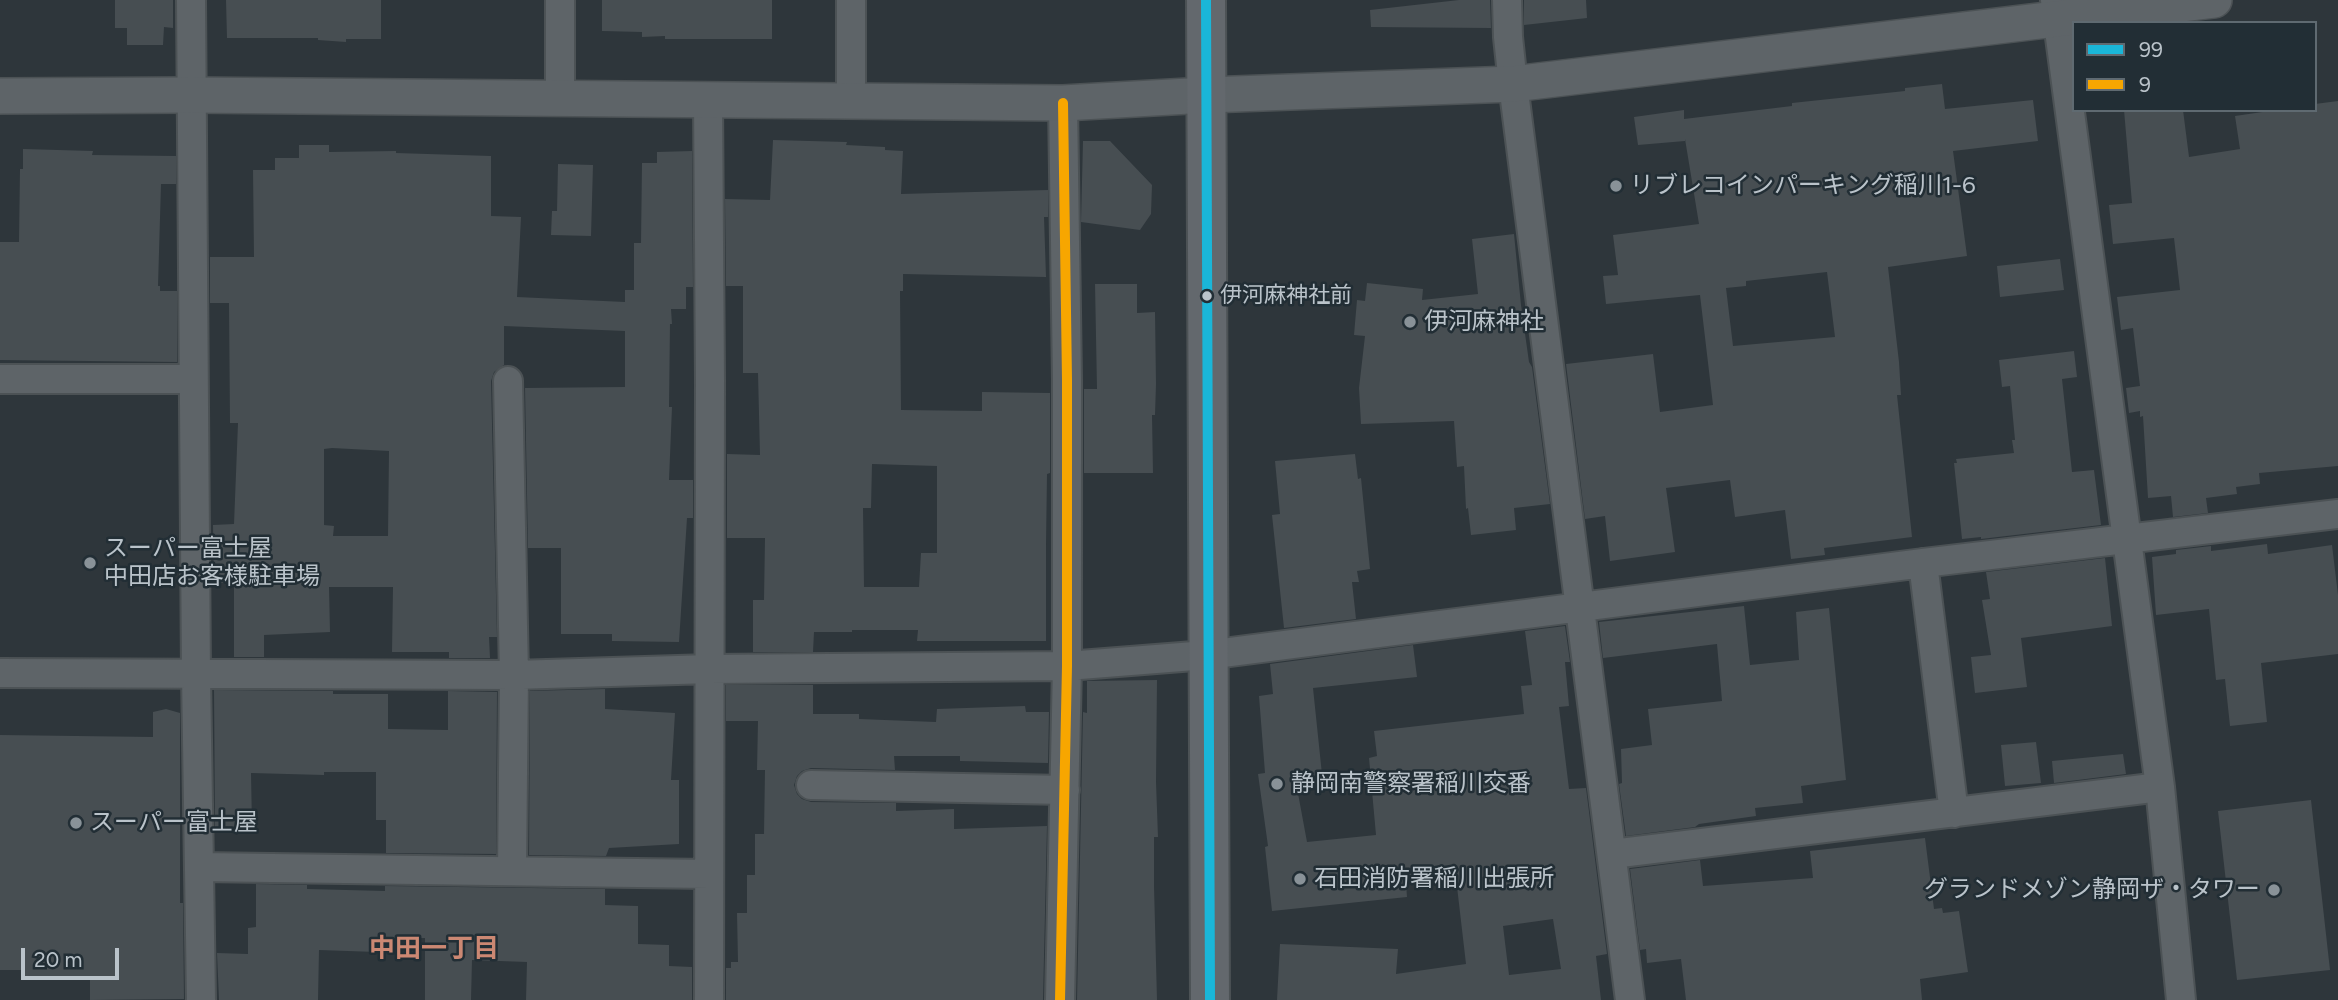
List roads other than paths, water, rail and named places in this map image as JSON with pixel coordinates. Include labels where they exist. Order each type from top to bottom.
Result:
[{"type":"main road","points":[[1206,0],[1210,1000]]},
{"type":"street","points":[[191,0],[201,1000]]},
{"type":"street","points":[[560,0],[560,97]]},
{"type":"street","points":[[851,0],[851,101]]},
{"type":"street","points":[[1507,0],[1513,84],[1630,1000]]},
{"type":"street","points":[[0,96],[560,97],[1063,103],[1513,84],[2056,9],[2214,0]]},
{"type":"street","points":[[2056,9],[2160,787],[2181,1000]]},
{"type":"street","points":[[708,99],[709,1000]]},
{"type":"street","points":[[1060,1000],[1067,666],[1063,103]]},
{"type":"street","points":[[0,379],[193,379]]},
{"type":"street","points":[[508,381],[514,676],[512,870]]},
{"type":"street","points":[[0,673],[514,676],[710,669],[1067,666],[1207,655],[2338,514]]},
{"type":"street","points":[[1923,564],[1954,813]]},
{"type":"street","points":[[811,785],[1065,790]]},
{"type":"street","points":[[1612,854],[2160,787]]},
{"type":"street","points":[[199,867],[709,874]]},
{"type":"place","name":"リブレコインパーキング稲川1-6","points":[[1616,186]]},
{"type":"place","name":"伊河麻神社前","points":[[1207,296]]},
{"type":"place","name":"伊河麻神社","points":[[1410,322]]},
{"type":"place","name":"スーパー富士屋 中田店お客様駐車場","points":[[90,563]]},
{"type":"place","name":"静岡南警察署稲川交番","points":[[1277,784]]},
{"type":"place","name":"スーパー富士屋","points":[[76,823]]},
{"type":"place","name":"石田消防署稲川出張所","points":[[1300,879]]},
{"type":"place","name":"グランドメゾン静岡ザ・タワー","points":[[2274,890]]},
{"type":"district","name":"中田一丁目","points":[[434,949]]}]
